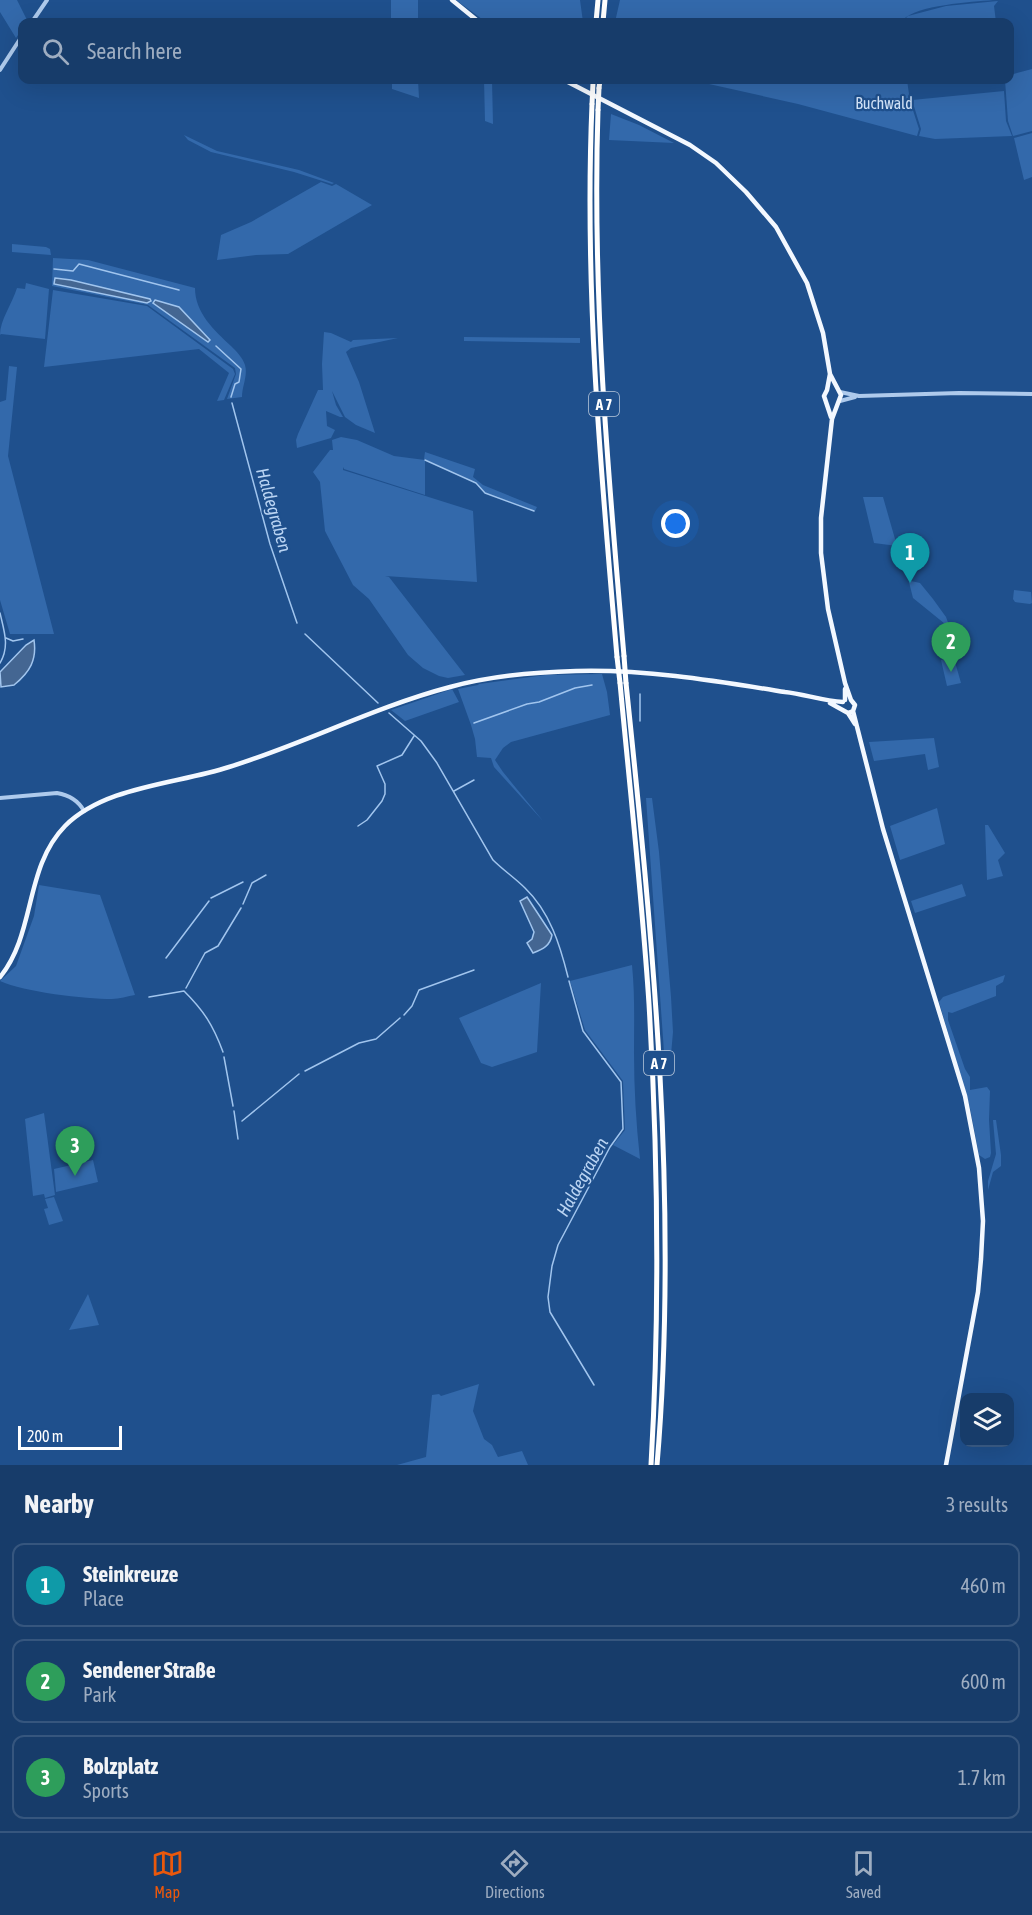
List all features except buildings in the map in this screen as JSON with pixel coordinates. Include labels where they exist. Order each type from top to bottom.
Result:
[{"type":"highway","points":[[596,18],[598,0]]},
{"type":"highway","points":[[603,18],[605,0]]},
{"type":"highway","name":"A 7","points":[[592,84],[589,207],[594,357],[602,485],[647,979],[654,1094],[657,1268],[651,1465]]},
{"type":"highway","name":"A 7","points":[[600,84],[596,206],[600,345],[609,488],[644,853],[661,1093],[664,1268],[663,1357],[657,1465]]},
{"type":"main road","points":[[452,0],[474,18]]},
{"type":"main road","points":[[572,84],[690,145],[716,164],[746,192],[776,227],[807,283],[823,333],[830,375],[838,390],[839,403],[832,419],[821,518],[821,553],[828,609],[845,683],[846,701],[842,709]]},
{"type":"main road","points":[[830,375],[824,396],[832,419]]},
{"type":"main road","points":[[827,390],[838,390]]},
{"type":"main road","points":[[826,403],[832,405],[839,403]]},
{"type":"main road","points":[[0,977],[11,961],[21,939],[38,871],[44,858],[65,826],[84,811],[123,794],[219,771],[260,758],[402,702],[451,686],[537,672],[613,672],[742,685],[846,701],[855,705],[850,712]]},
{"type":"main road","points":[[822,699],[850,712],[856,726],[912,929],[959,1074],[970,1117],[979,1168],[983,1221],[980,1270],[946,1465]]},
{"type":"street","points":[[35,18],[47,0]]},
{"type":"street","points":[[0,70],[18,42]]},
{"type":"street","points":[[838,390],[859,396]]},
{"type":"street","points":[[839,403],[859,396],[959,393],[1032,394]]},
{"type":"street","points":[[0,798],[55,793],[72,798],[84,811]]},
{"type":"green space","points":[[0,0],[17,0],[26,18],[18,18],[16,38],[0,12]]},
{"type":"green space","points":[[391,0],[418,0],[418,18],[391,18]]},
{"type":"green space","points":[[456,0],[580,0],[582,18],[481,18]]},
{"type":"green space","points":[[620,0],[993,0],[932,8],[906,18],[616,18]]},
{"type":"green space","points":[[998,1],[994,6],[996,18],[906,18],[946,6]]},
{"type":"green space","points":[[1032,69],[1032,131],[1013,136],[1008,121],[1005,84],[1014,84],[1014,74]]},
{"type":"green space","points":[[392,84],[418,84],[419,98],[392,89]]},
{"type":"green space","points":[[484,84],[492,84],[493,124],[485,121]]},
{"type":"green space","name":"Buchwald","points":[[709,84],[908,84],[910,101],[919,129],[917,136],[798,104]]},
{"type":"green space","points":[[1004,91],[1006,121],[1012,136],[935,139],[919,136],[921,129],[912,100]]},
{"type":"green space","points":[[611,114],[639,125],[674,143],[609,140]]},
{"type":"green space","points":[[1032,133],[1032,177],[1024,180],[1014,138]]},
{"type":"green space","points":[[184,135],[217,151],[299,170],[334,183],[211,152],[188,140]]},
{"type":"green space","points":[[321,182],[332,186],[336,184],[372,205],[288,254],[217,260],[221,235],[251,222]]},
{"type":"green space","points":[[12,244],[46,247],[50,249],[51,255],[12,252]]},
{"type":"green space","points":[[53,258],[88,260],[195,288],[202,313],[244,362],[246,373],[242,397],[227,399],[236,374],[235,368],[148,305],[52,286]],"holes":[[[60,278],[71,280],[150,299],[147,303],[54,284]],[[155,301],[179,307],[210,340],[208,341],[154,303]]]},
{"type":"green space","points":[[26,283],[49,289],[45,339],[0,335],[2,324],[17,288],[25,289]]},
{"type":"green space","points":[[53,290],[147,306],[233,369],[235,374],[224,400],[217,401],[229,373],[199,349],[44,367]]},
{"type":"green space","points":[[324,332],[351,342],[353,340],[398,338],[351,348],[346,352],[359,382],[375,433],[356,425],[345,417],[332,391],[343,417],[326,411],[327,426],[335,430],[331,438],[297,448],[298,434],[318,390],[323,390]]},
{"type":"green space","points":[[464,337],[580,338],[580,343],[464,341]]},
{"type":"green space","points":[[9,366],[17,367],[8,456],[54,634],[10,634],[0,600],[0,402],[6,400]]},
{"type":"green space","points":[[341,437],[357,440],[394,456],[425,460],[425,495],[343,467],[343,470],[473,511],[477,582],[385,576],[389,577],[465,675],[448,678],[423,668],[408,655],[369,599],[353,585],[325,531],[320,482],[313,472],[330,450],[333,450],[332,440]]},
{"type":"green space","points":[[425,452],[475,469],[473,477],[483,485],[537,507],[535,511],[485,493],[476,482],[424,459]]},
{"type":"green space","points":[[863,497],[883,497],[897,546],[874,543]]},
{"type":"green space","points":[[909,582],[920,583],[946,617],[950,628],[913,598]]},
{"type":"green space","points":[[1014,590],[1031,592],[1032,603],[1015,602]]},
{"type":"green space","points":[[953,655],[961,683],[947,686],[941,660]]},
{"type":"green space","points":[[602,674],[610,715],[511,742],[503,748],[495,760],[543,821],[494,767],[491,758],[477,757],[475,739],[458,689],[546,675]]},
{"type":"green space","points":[[452,689],[459,702],[405,721],[391,710]]},
{"type":"green space","points":[[934,738],[939,767],[928,770],[925,754],[874,761],[869,742]]},
{"type":"green space","points":[[646,798],[652,798],[659,852],[673,1032],[670,1066],[665,1066]]},
{"type":"green space","points":[[937,808],[945,844],[900,860],[890,826]]},
{"type":"green space","points":[[985,825],[988,825],[1005,853],[998,860],[1003,876],[987,880]]},
{"type":"green space","points":[[962,884],[966,896],[915,913],[911,901]]},
{"type":"green space","points":[[39,885],[100,895],[135,995],[118,999],[86,998],[39,992],[0,981],[16,966],[34,916]]},
{"type":"green space","points":[[632,965],[635,1093],[640,1159],[613,1145],[625,1130],[623,1081],[585,1030],[570,981]]},
{"type":"green space","points":[[1005,975],[1003,982],[996,986],[996,996],[952,1013],[948,1012],[948,1020],[970,1077],[970,1090],[987,1087],[990,1091],[991,1153],[990,1157],[985,1159],[979,1155],[970,1108],[939,1002],[943,997]]},
{"type":"green space","points":[[541,983],[537,1052],[492,1067],[481,1063],[459,1018]]},
{"type":"green space","points":[[44,1113],[55,1195],[45,1198],[44,1194],[33,1196],[25,1119]]},
{"type":"green space","points":[[993,1120],[996,1120],[1001,1166],[993,1172],[988,1190],[988,1181],[996,1154]]},
{"type":"green space","points":[[93,1160],[98,1182],[56,1192],[54,1169]]},
{"type":"green space","points":[[54,1197],[63,1221],[49,1225],[44,1209],[48,1208],[45,1199]]},
{"type":"green space","points":[[88,1294],[99,1325],[69,1330]]},
{"type":"green space","points":[[479,1384],[473,1411],[484,1439],[492,1445],[498,1457],[522,1451],[528,1465],[397,1465],[426,1457],[432,1395],[441,1396]]},
{"type":"shaded area","points":[[55,278],[151,301],[147,303],[54,284]]},
{"type":"shaded area","points":[[155,300],[179,307],[210,340],[208,342],[153,303]]},
{"type":"shaded area","points":[[34,640],[33,660],[28,670],[14,685],[1,687],[0,672],[26,645]]},
{"type":"shaded area","points":[[527,897],[552,935],[546,947],[533,953],[527,943],[532,939],[534,932],[520,901]]},
{"type":"waterway","points":[[54,269],[73,271],[79,264],[179,290]]},
{"type":"waterway","name":"Haldegraben","points":[[216,346],[241,369],[239,382],[235,384],[231,397]]},
{"type":"waterway","name":"Haldegraben","points":[[232,403],[270,544],[297,623]]},
{"type":"waterway","points":[[425,460],[476,483],[485,493],[534,511]]},
{"type":"waterway","name":"Haldegraben","points":[[0,613],[5,644],[0,663]]},
{"type":"waterway","name":"Haldegraben","points":[[305,634],[378,703]]},
{"type":"waterway","points":[[6,638],[13,641],[23,639]]},
{"type":"waterway","points":[[474,723],[575,688],[592,685]]},
{"type":"waterway","points":[[640,694],[640,721]]},
{"type":"waterway","name":"Haldegraben","points":[[389,713],[421,741],[437,763],[493,860],[534,897],[557,941],[568,977]]},
{"type":"waterway","points":[[358,826],[367,820],[385,794],[385,784],[377,766],[402,755],[414,736]]},
{"type":"waterway","points":[[454,791],[474,780]]},
{"type":"waterway","points":[[243,904],[252,883],[266,875]]},
{"type":"waterway","points":[[211,898],[243,882]]},
{"type":"waterway","points":[[166,958],[209,901]]},
{"type":"waterway","points":[[186,988],[205,953],[218,946],[241,908]]},
{"type":"waterway","points":[[404,1015],[412,1006],[419,990],[474,970]]},
{"type":"waterway","name":"Haldegraben","points":[[569,981],[583,1031],[621,1082],[623,1129],[610,1147],[558,1245],[552,1266],[548,1297],[550,1312],[594,1385]]},
{"type":"waterway","points":[[149,997],[184,991],[207,1019],[223,1052]]},
{"type":"waterway","points":[[305,1071],[359,1043],[376,1039],[400,1018]]},
{"type":"waterway","points":[[224,1057],[233,1106]]},
{"type":"waterway","points":[[242,1121],[299,1074]]},
{"type":"waterway","points":[[234,1111],[238,1139]]},
{"type":"place","name":"Steinkreuze","points":[[910,583]]},
{"type":"place","name":"Sendener Straße","points":[[951,672]]},
{"type":"place","name":"Bolzplatz","points":[[75,1176]]}]
